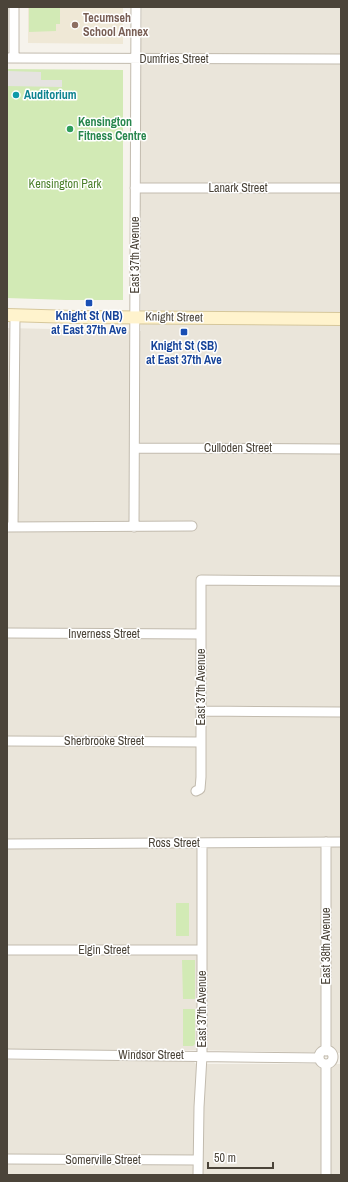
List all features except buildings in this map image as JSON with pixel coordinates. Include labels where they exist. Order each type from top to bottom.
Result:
[{"type":"main road","name":"Knight Street","points":[[11,315],[341,319]]},
{"type":"street","points":[[10,58],[14,7]]},
{"type":"street","name":"East 37th Avenue","points":[[134,527],[136,7]]},
{"type":"street","name":"Dumfries Street","points":[[10,58],[341,59]]},
{"type":"street","name":"Lanark Street","points":[[135,188],[341,188]]},
{"type":"street","points":[[11,315],[10,527],[192,526]]},
{"type":"street","name":"Culloden Street","points":[[135,448],[341,449]]},
{"type":"street","name":"East 37th Avenue","points":[[196,791],[200,789],[201,580],[341,581]]},
{"type":"street","name":"Inverness Street","points":[[7,633],[201,634]]},
{"type":"street","points":[[201,711],[341,712]]},
{"type":"street","name":"Sherbrooke Street","points":[[7,741],[201,742]]},
{"type":"street","name":"East 38th Avenue","points":[[326,842],[326,1050]]},
{"type":"street","name":"Ross Street","points":[[7,844],[341,842]]},
{"type":"street","name":"East 37th Avenue","points":[[198,1175],[199,1107],[202,1056],[202,843]]},
{"type":"street","name":"Elgin Street","points":[[7,950],[202,950]]},
{"type":"street","points":[[326,1175],[333,1060],[330,1052],[326,1050],[320,1053],[319,1058],[322,1063],[333,1060]]},
{"type":"street","name":"Windsor Street","points":[[7,1054],[319,1058]]},
{"type":"street","name":"Somerville Street","points":[[7,1160],[198,1160]]},
{"type":"shaded area","name":"Tecumseh School Annex","points":[[28,7],[123,7],[123,44],[28,43]]},
{"type":"shaded area","points":[[142,7],[341,7],[341,1053],[193,1050],[7,1050],[7,328],[141,331],[141,270],[138,267],[138,260],[141,255],[141,211],[138,206],[138,198],[141,195],[141,77],[138,74],[140,41],[142,38]]},
{"type":"shaded area","points":[[7,71],[41,72],[41,80],[62,80],[62,87],[7,86]]},
{"type":"shaded area","points":[[7,1060],[193,1061],[196,1064],[341,1064],[341,1175],[7,1175]]},
{"type":"green space","points":[[29,7],[60,7],[60,24],[56,24],[56,31],[29,32]]},
{"type":"green space","name":"Kensington Park","points":[[7,69],[123,70],[123,300],[7,298]]},
{"type":"green space","points":[[176,903],[189,903],[189,936],[176,936]]},
{"type":"green space","points":[[182,960],[195,960],[195,999],[183,999]]},
{"type":"green space","points":[[183,1009],[195,1009],[195,1044],[193,1046],[183,1046]]},
{"type":"place","name":"Tecumseh School Annex","points":[[75,25]]},
{"type":"place","name":"Auditorium","points":[[16,95]]},
{"type":"place","name":"Kensington Fitness Centre","points":[[70,129]]},
{"type":"place","name":"Knight St (NB) at East 37th Ave","points":[[89,303]]},
{"type":"place","name":"Knight St (SB) at East 37th Ave","points":[[184,332]]}]
